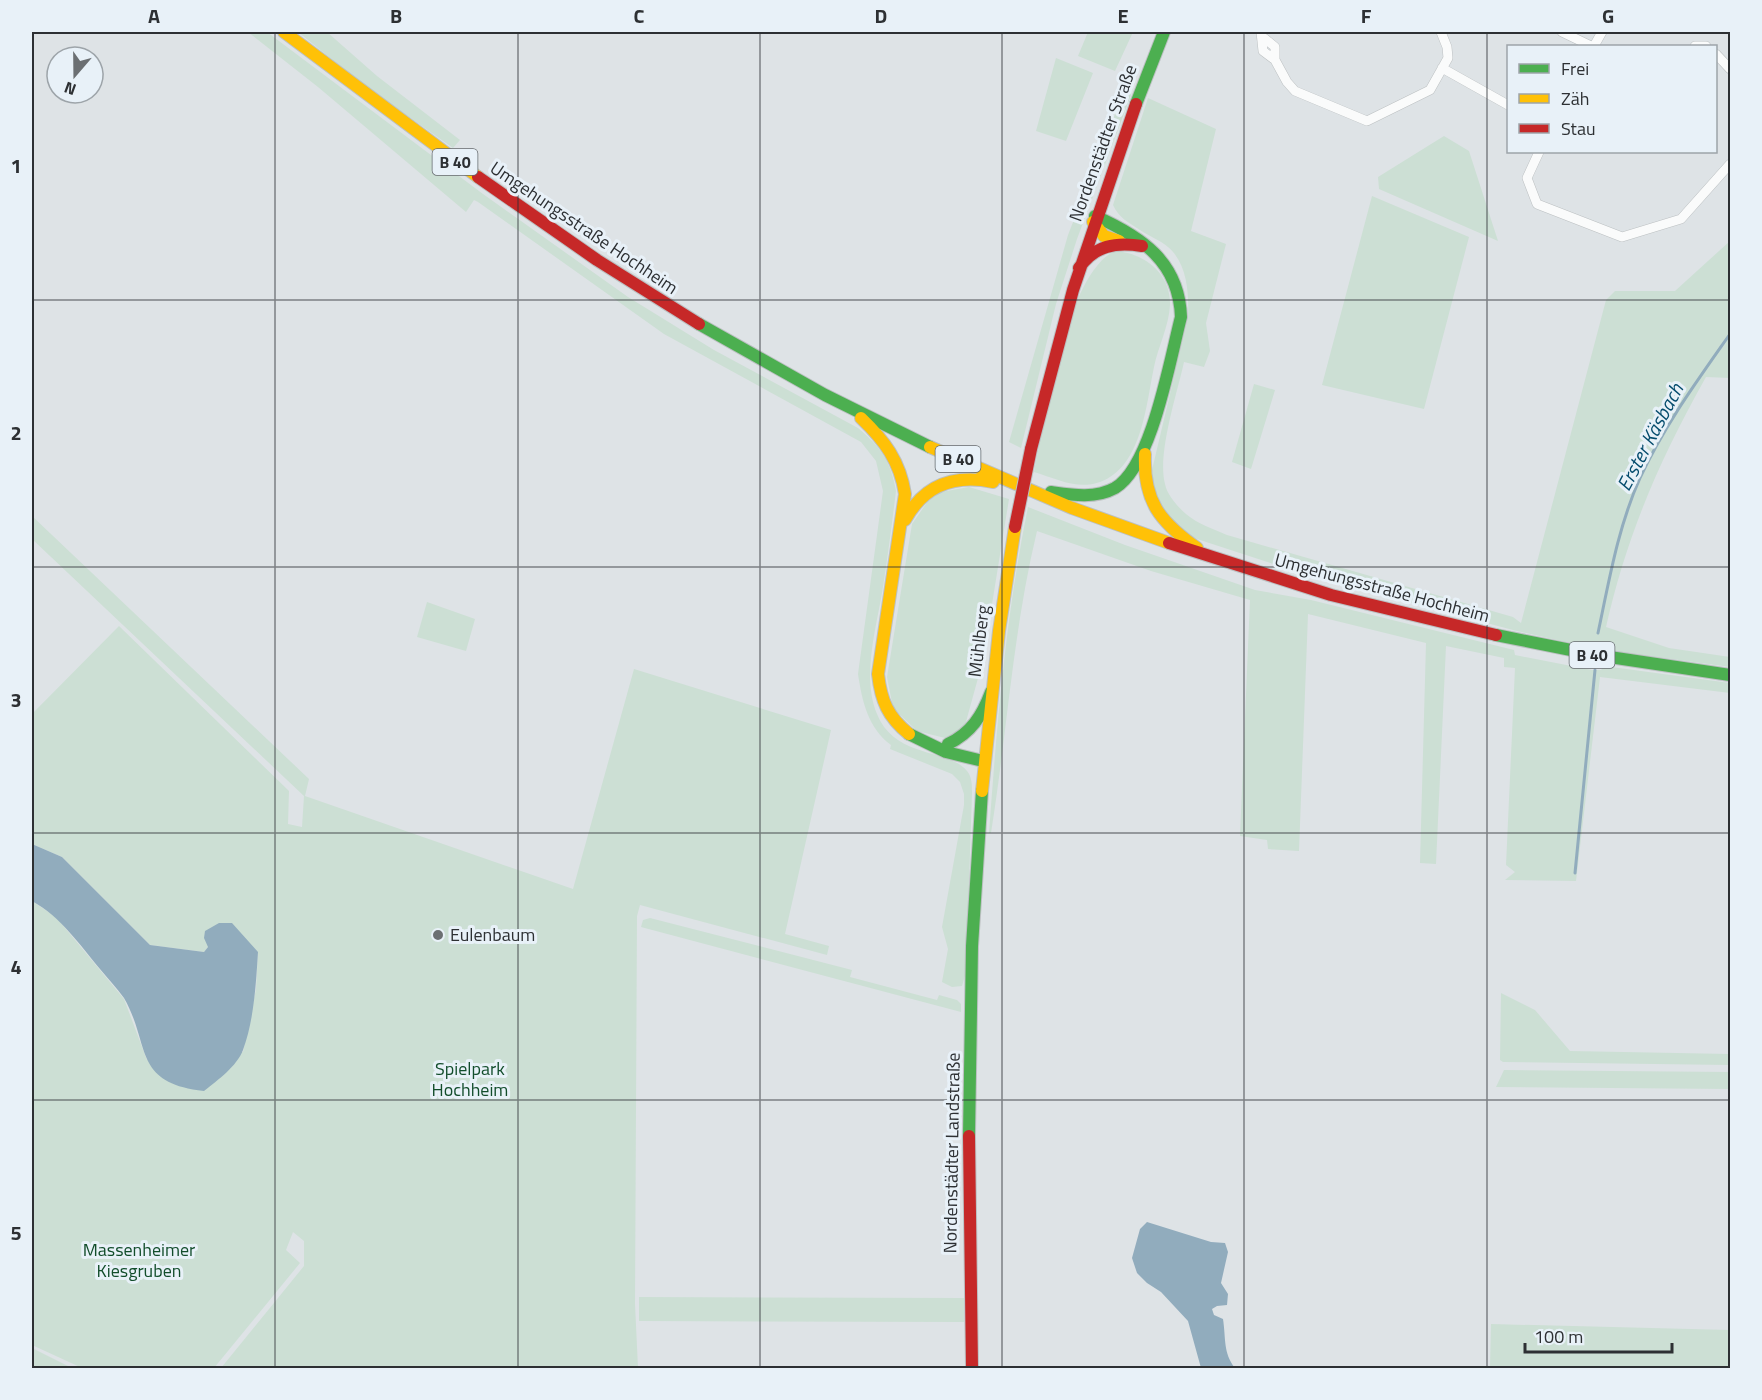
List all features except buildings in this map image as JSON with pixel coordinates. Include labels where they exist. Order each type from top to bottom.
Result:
[{"type":"main road","name":"Umgehungsstraße Hochheim","points":[[284,32],[381,108],[559,235],[710,330],[851,408]]},
{"type":"main road","name":"Nordenstädter Straße","points":[[1031,449],[1094,219],[1164,32]]},
{"type":"main road","points":[[1094,219],[1104,236],[1147,247]]},
{"type":"main road","points":[[1014,483],[1072,496],[1100,494],[1129,476],[1140,463],[1146,447],[1182,308],[1180,291],[1174,274],[1163,260],[1114,225],[1094,219]]},
{"type":"main road","points":[[1079,268],[1098,248],[1126,243]]},
{"type":"main road","name":"B 40","points":[[851,408],[903,434],[1036,493]]},
{"type":"main road","points":[[851,408],[884,440],[899,465],[905,494],[878,674],[879,691],[884,707],[894,723],[909,736],[963,758],[983,761]]},
{"type":"main road","points":[[1146,447],[1146,483],[1158,515],[1174,533],[1214,559]]},
{"type":"main road","name":"Mühlberg","points":[[974,938],[983,761],[991,692],[1015,526],[1031,449]]},
{"type":"main road","points":[[901,531],[918,499],[932,487],[949,480],[977,478],[1036,493]]},
{"type":"main road","name":"Umgehungsstraße Hochheim","points":[[1036,493],[1214,559],[1334,596],[1455,627],[1572,651],[1731,675]]},
{"type":"main road","points":[[948,744],[971,730],[980,719],[991,692]]},
{"type":"main road","points":[[927,744],[964,745],[975,751],[983,761]]},
{"type":"main road","name":"Nordenstädter Landstraße","points":[[972,1368],[969,1234],[974,938]]},
{"type":"street","points":[[1263,35],[1263,51],[1275,60],[1287,82],[1295,91],[1367,121],[1425,94],[1442,68],[1448,53],[1441,32]]},
{"type":"street","points":[[1562,32],[1590,45]]},
{"type":"street","points":[[1593,45],[1602,32]]},
{"type":"street","points":[[1717,55],[1731,69]]},
{"type":"street","points":[[1442,68],[1507,104]]},
{"type":"street","points":[[1539,153],[1527,178],[1537,204],[1622,237],[1681,219],[1731,164]]},
{"type":"green space","points":[[248,32],[267,32],[483,194],[628,297],[714,350],[858,428],[879,449],[888,463],[896,491],[870,667],[872,699],[885,728],[896,739],[908,746],[958,764],[967,771],[971,778],[966,972],[962,986],[952,987],[942,982],[948,949],[942,927],[964,805],[964,794],[960,782],[952,774],[890,749],[891,745],[877,731],[867,713],[858,674],[883,491],[876,461],[861,442],[664,334],[478,202],[474,200],[466,212],[318,87]]},
{"type":"green space","points":[[298,32],[327,32],[377,76],[460,140],[453,148],[364,85]]},
{"type":"green space","points":[[1088,32],[1133,32],[1115,71],[1078,56]]},
{"type":"green space","points":[[1056,58],[1093,73],[1066,141],[1036,131]]},
{"type":"green space","points":[[1128,89],[1131,95],[1077,239],[1056,304],[1021,448],[1009,442],[1068,235],[1122,96]]},
{"type":"green space","points":[[1148,98],[1216,129],[1191,231],[1226,244],[1206,323],[1210,351],[1204,367],[1184,362],[1169,424],[1163,471],[1166,488],[1173,500],[1196,521],[1227,535],[1513,617],[1521,623],[1606,300],[1615,291],[1675,291],[1730,241],[1730,378],[1706,377],[1674,438],[1635,529],[1614,593],[1606,627],[1669,648],[1730,657],[1730,667],[1592,648],[1513,630],[1310,576],[1184,533],[1161,508],[1154,492],[1152,470],[1188,318],[1186,280],[1175,254],[1162,242],[1124,219],[1113,205]]},
{"type":"green space","points":[[1444,136],[1469,151],[1498,241],[1379,189],[1378,177]]},
{"type":"green space","points":[[1372,196],[1469,237],[1424,409],[1322,385]]},
{"type":"green space","points":[[1115,251],[1136,256],[1161,274],[1169,294],[1169,313],[1156,359],[1140,433],[1133,449],[1125,463],[1114,474],[1100,482],[1075,484],[1034,472],[1060,351],[1071,317],[1083,288],[1098,265]]},
{"type":"green space","points":[[1254,384],[1275,390],[1251,469],[1232,462]]},
{"type":"green space","points":[[969,487],[1009,499],[983,660],[964,729],[945,738],[917,731],[893,708],[887,677],[912,524],[928,501],[941,492]]},
{"type":"green space","points":[[1028,507],[1125,545],[1255,590],[1311,600],[1514,650],[1515,655],[1592,670],[1601,670],[1604,666],[1730,683],[1730,693],[1600,677],[1576,881],[1505,880],[1515,872],[1506,865],[1515,668],[1504,667],[1504,658],[1446,646],[1436,864],[1420,863],[1426,643],[1308,614],[1299,851],[1268,849],[1267,840],[1240,836],[1250,600],[1151,571],[1037,531],[1022,606],[997,795],[991,833],[989,833],[1008,628]]},
{"type":"green space","points":[[32,516],[309,779],[305,796],[573,889],[634,669],[831,730],[785,934],[829,946],[827,955],[640,905],[637,916],[635,1304],[638,1368],[221,1368],[304,1266],[304,1241],[293,1232],[286,1250],[300,1263],[214,1368],[82,1368],[32,1345],[32,901],[56,917],[124,999],[147,1060],[243,1052],[256,989],[258,952],[208,947],[204,952],[150,945],[62,857],[32,844],[32,714],[119,626],[289,791],[288,824],[302,827],[304,796],[32,539]]},
{"type":"green space","points":[[427,602],[475,619],[466,651],[417,637]]},
{"type":"green space","points":[[650,918],[852,970],[850,977],[937,1000],[939,995],[957,1000],[961,1004],[961,1012],[641,927],[643,920]]},
{"type":"green space","points":[[1501,993],[1535,1010],[1570,1051],[1730,1054],[1730,1065],[1503,1062],[1500,1060]]},
{"type":"green space","points":[[1504,1070],[1730,1072],[1730,1089],[1496,1087]]},
{"type":"green space","points":[[639,1297],[964,1298],[964,1322],[639,1321]]},
{"type":"green space","points":[[1491,1324],[1730,1330],[1730,1368],[1490,1368]]},
{"type":"green space","points":[[32,1348],[72,1368],[32,1368]]},
{"type":"water","points":[[32,844],[62,857],[150,945],[204,952],[208,947],[204,938],[205,931],[219,923],[232,923],[258,952],[252,1014],[243,1050],[232,1067],[204,1091],[181,1087],[165,1080],[154,1070],[147,1059],[124,998],[69,932],[52,915],[32,901]]},
{"type":"water","points":[[1147,1222],[1211,1242],[1225,1243],[1228,1252],[1221,1283],[1228,1294],[1227,1305],[1212,1309],[1214,1315],[1223,1319],[1227,1351],[1235,1368],[1201,1368],[1188,1321],[1161,1292],[1137,1273],[1132,1258],[1140,1229]]},
{"type":"waterway","name":"Erster Käsbach","points":[[1598,633],[1620,535],[1640,478],[1670,422],[1730,334]]},
{"type":"waterway","name":"Erster Käsbach","points":[[1575,873],[1595,670]]},
{"type":"traffic: fast","points":[[1136,104],[1164,32]]},
{"type":"traffic: fast","points":[[1051,492],[1100,494],[1115,488],[1128,476],[1139,458],[1158,410],[1181,317],[1179,298],[1173,281],[1155,254],[1128,233],[1095,216]]},
{"type":"traffic: fast","points":[[699,324],[825,395],[930,447]]},
{"type":"traffic: fast","points":[[1496,635],[1596,655],[1730,675]]},
{"type":"traffic: fast","points":[[948,744],[963,735],[975,723],[991,692]]},
{"type":"traffic: fast","points":[[909,734],[946,752],[983,761]]},
{"type":"traffic: fast","points":[[969,1136],[972,946],[982,791]]},
{"type":"traffic: slow","points":[[284,32],[478,177]]},
{"type":"traffic: slow","points":[[1093,222],[1104,236],[1119,241]]},
{"type":"traffic: slow","points":[[861,418],[890,452],[903,482],[905,494],[878,674],[887,708],[909,734]]},
{"type":"traffic: slow","points":[[930,447],[1072,508],[1169,543]]},
{"type":"traffic: slow","points":[[1145,454],[1147,485],[1156,509],[1173,529],[1197,548]]},
{"type":"traffic: slow","points":[[905,520],[921,498],[942,485],[965,480],[993,482]]},
{"type":"traffic: slow","points":[[982,791],[999,631],[1015,527]]},
{"type":"traffic: jam","points":[[1031,449],[1073,290],[1136,104]]},
{"type":"traffic: jam","points":[[478,177],[597,260],[699,324]]},
{"type":"traffic: jam","points":[[1079,268],[1092,254],[1107,247],[1142,246]]},
{"type":"traffic: jam","points":[[1015,527],[1031,449]]},
{"type":"traffic: jam","points":[[1169,543],[1331,595],[1496,635]]},
{"type":"traffic: jam","points":[[969,1136],[972,1368]]},
{"type":"place","name":"Eulenbaum","points":[[438,935]]},
{"type":"park label","name":"Spielpark Hochheim","points":[[470,1079]]},
{"type":"park label","name":"Massenheimer Kiesgruben","points":[[139,1260]]}]
